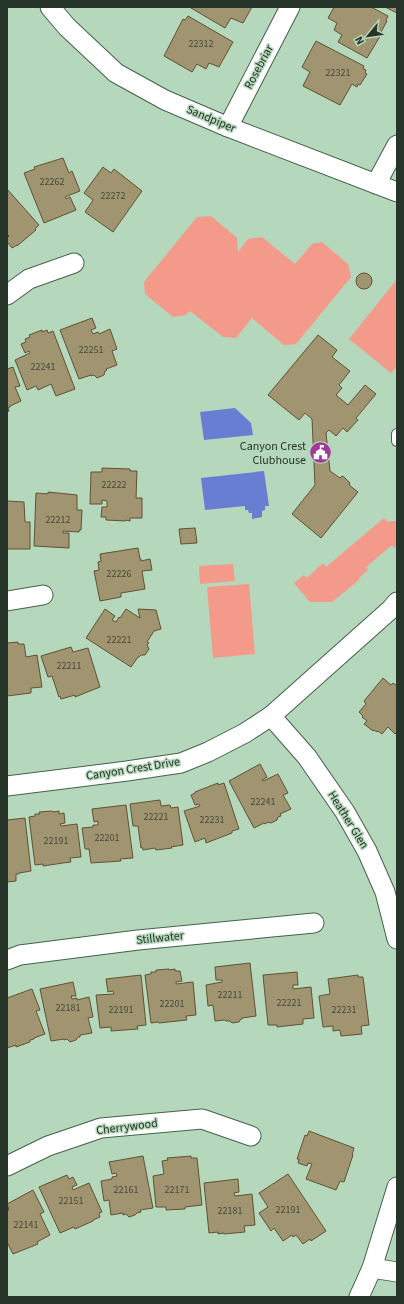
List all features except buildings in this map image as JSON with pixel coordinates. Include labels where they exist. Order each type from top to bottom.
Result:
[{"type":"street","name":"Sandpiper","points":[[50,7],[68,27],[116,73],[165,100],[228,127],[397,192]]},
{"type":"street","name":"Rosebriar","points":[[228,127],[290,7]]},
{"type":"street","points":[[376,184],[397,145]]},
{"type":"street","points":[[7,295],[29,279],[74,263]]},
{"type":"street","points":[[7,601],[43,595]]},
{"type":"street","name":"Canyon Crest Drive","points":[[7,786],[180,763],[214,749],[245,733],[272,716],[395,609]]},
{"type":"street","name":"Heather Glen","points":[[272,716],[307,757],[345,812],[368,851],[385,892],[397,939]]},
{"type":"street","name":"Stillwater","points":[[7,960],[20,955],[138,940],[314,923]]},
{"type":"street","name":"Cherrywood","points":[[7,1166],[48,1146],[101,1128],[202,1119],[251,1136]]},
{"type":"street","points":[[359,1297],[372,1268],[397,1187]]},
{"type":"street","points":[[372,1268],[397,1272]]},
{"type":"lane","points":[[397,434],[397,441]]},
{"type":"shaded area","points":[[211,216],[237,238],[238,252],[248,239],[262,237],[295,264],[312,244],[322,242],[348,264],[351,277],[296,344],[284,345],[252,318],[236,338],[223,337],[190,311],[186,315],[173,317],[145,294],[144,282],[197,217]]},
{"type":"shaded area","points":[[397,279],[397,366],[391,373],[349,339]]},
{"type":"shaded area","points":[[384,518],[388,522],[397,521],[397,545],[394,548],[392,545],[366,567],[368,570],[359,578],[359,580],[332,602],[310,602],[294,583],[304,575],[307,578],[323,563],[326,567]]},
{"type":"shaded area","points":[[233,564],[235,581],[200,584],[199,566]]},
{"type":"shaded area","points":[[249,584],[255,654],[213,658],[207,587]]},
{"type":"water","points":[[235,408],[251,423],[253,435],[204,440],[200,412]]},
{"type":"water","points":[[264,471],[269,506],[265,506],[265,510],[262,511],[262,517],[252,519],[252,513],[245,510],[245,506],[205,510],[201,478]]},
{"type":"place","name":"Canyon Crest Clubhouse","points":[[321,453]]}]
